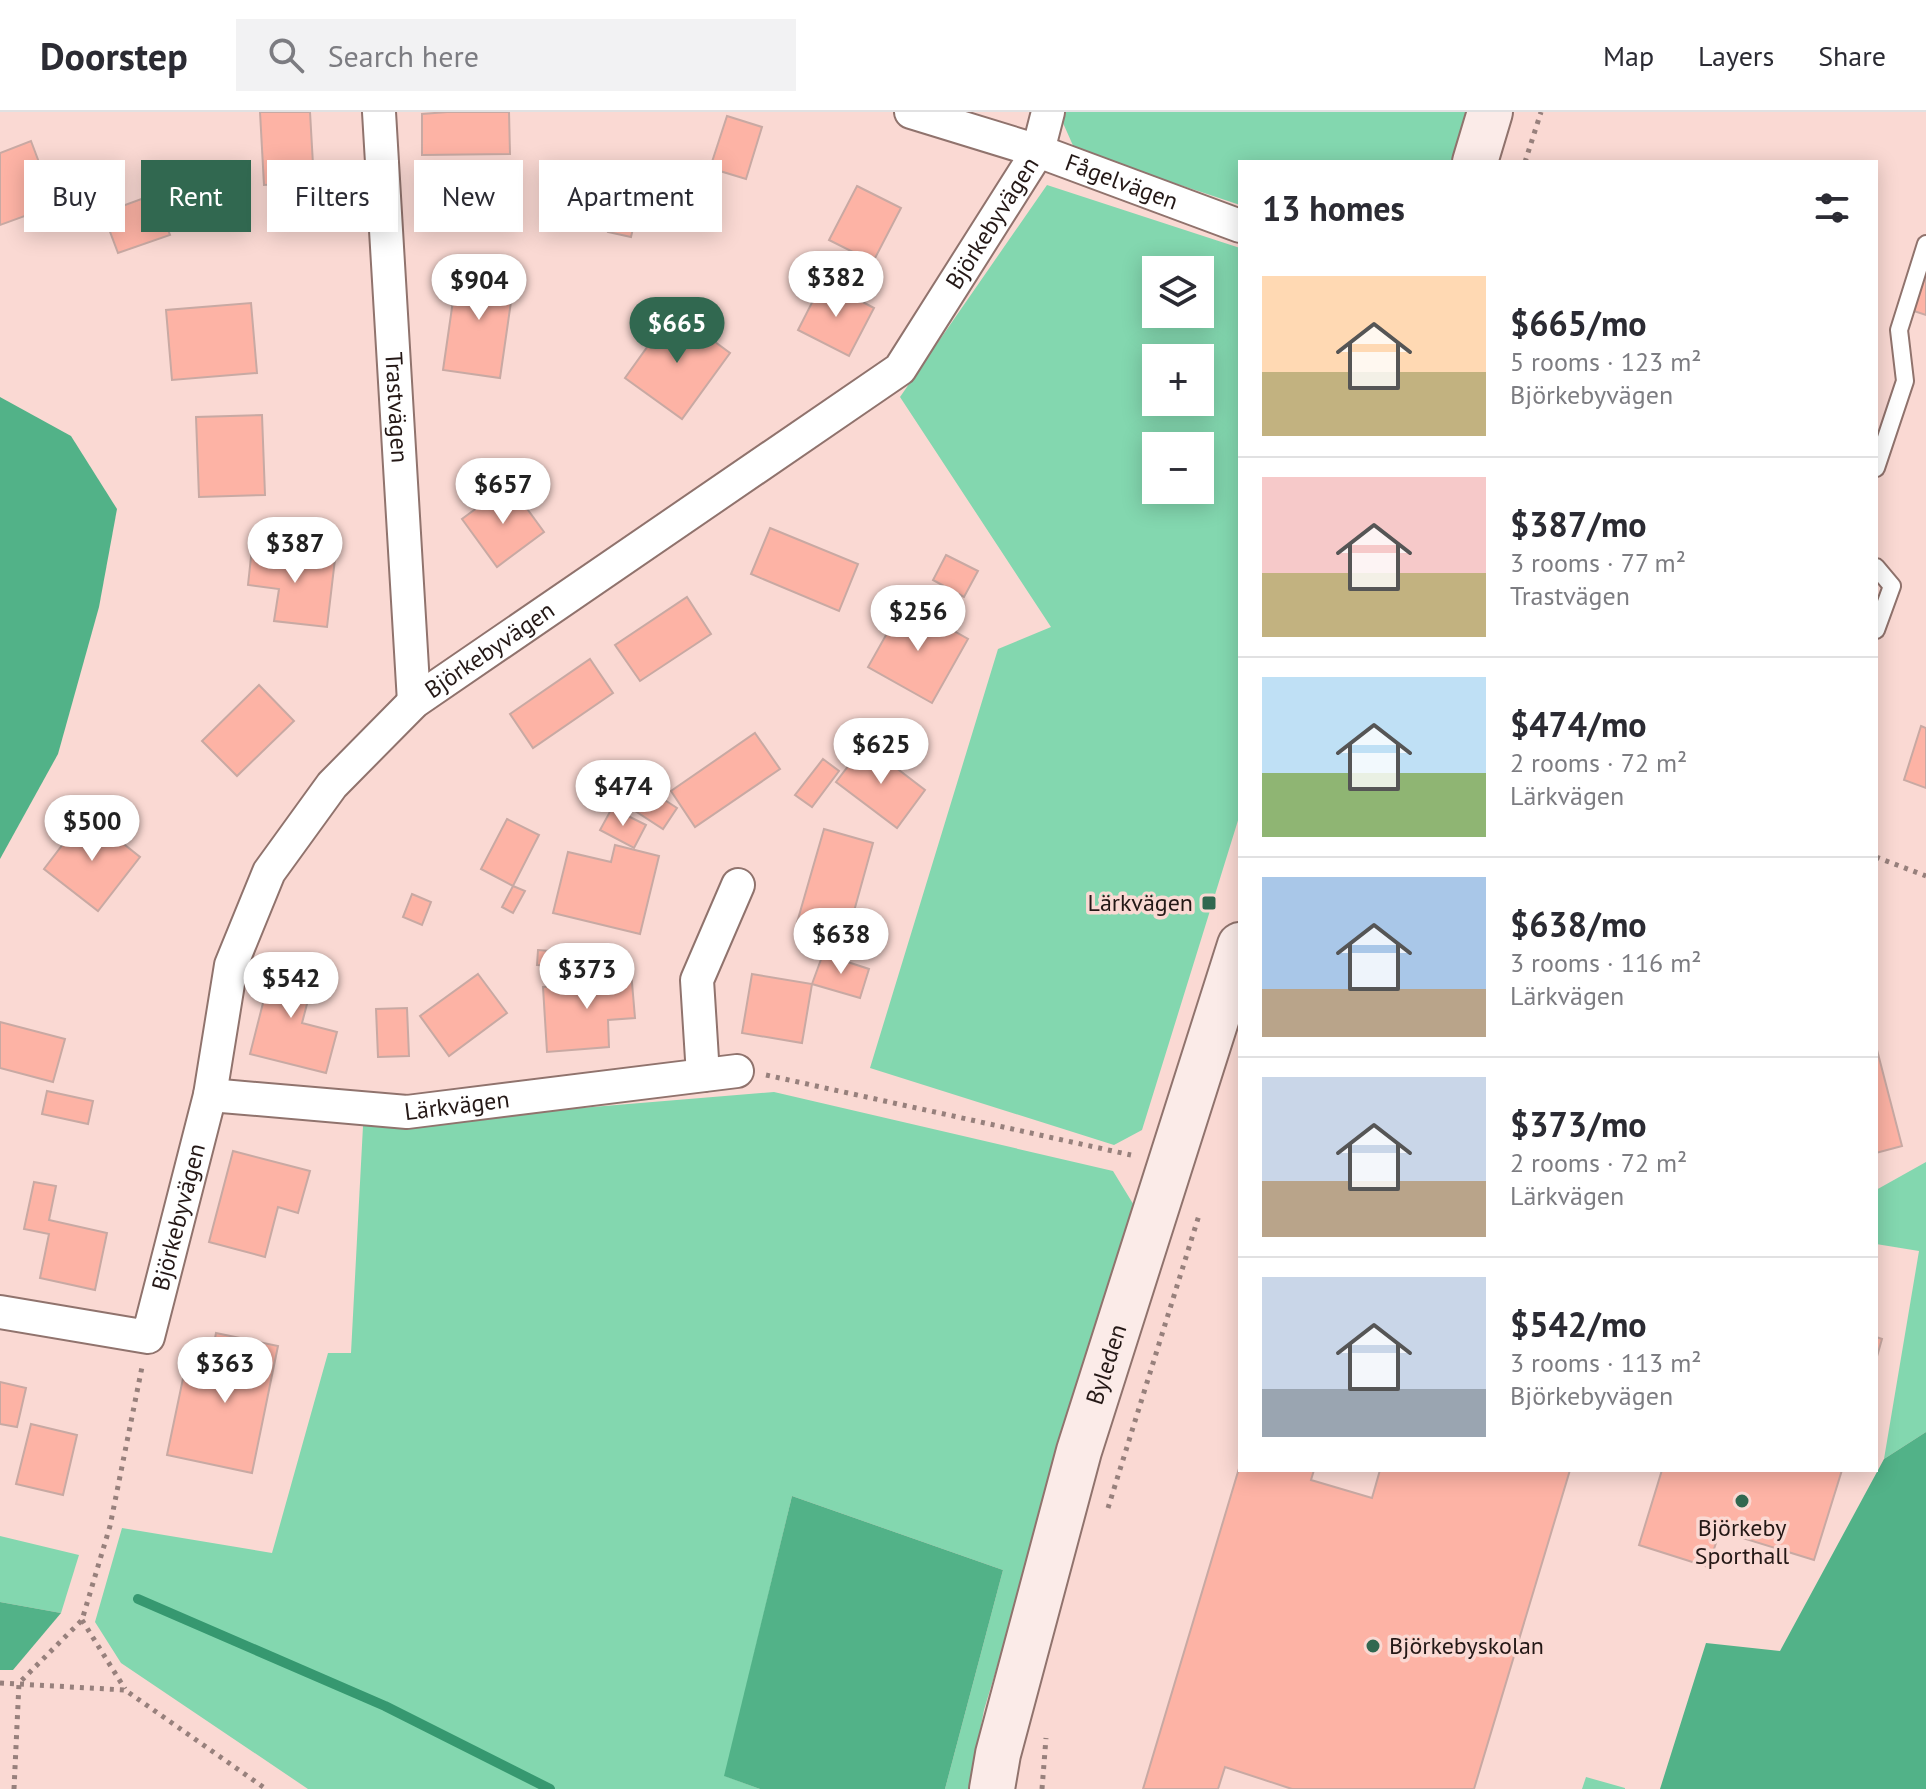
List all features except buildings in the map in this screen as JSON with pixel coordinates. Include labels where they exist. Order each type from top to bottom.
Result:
[{"type":"street","name":"Trastvägen","points":[[379,112],[414,702]]},
{"type":"street","name":"Fågelvägen","points":[[911,112],[1038,151],[1238,225]]},
{"type":"street","name":"Björkebyvägen","points":[[148,1337],[210,1095],[231,965],[269,872],[332,785],[414,702],[900,369],[1038,151],[1048,112]]},
{"type":"street","points":[[1476,160],[1490,112]]},
{"type":"street","points":[[703,1075],[697,980],[738,885]]},
{"type":"street","name":"Byleden","points":[[992,1789],[998,1754],[1079,1451],[1238,951]]},
{"type":"street","name":"Lärkvägen","points":[[210,1095],[407,1112],[737,1071]]},
{"type":"street","points":[[0,1312],[148,1337]]},
{"type":"lane","points":[[1878,462],[1905,381],[1899,330],[1926,244]]},
{"type":"lane","points":[[1878,569],[1892,586],[1878,624]]},
{"type":"path","points":[[1526,160],[1541,112]]},
{"type":"path","points":[[1878,858],[1926,876]]},
{"type":"path","points":[[737,1071],[797,1079],[1136,1156],[1174,1158]]},
{"type":"path","points":[[1106,1514],[1204,1198]]},
{"type":"path","points":[[14,1789],[19,1683],[82,1620],[110,1526],[148,1337]]},
{"type":"path","points":[[82,1620],[125,1690],[266,1789]]},
{"type":"path","points":[[0,1683],[125,1690]]},
{"type":"path","points":[[1042,1789],[1046,1736]]},
{"type":"green space","points":[[1066,112],[1472,112],[1460,160],[1238,160],[1238,204],[1075,150],[1063,123]]},
{"type":"green space","points":[[1047,185],[1238,247],[1238,820],[1142,1130],[1114,1145],[870,1068],[998,649],[1051,627],[900,397]]},
{"type":"green space","points":[[0,397],[71,436],[117,509],[99,607],[58,754],[0,859]]},
{"type":"green space","points":[[774,1092],[1113,1171],[1135,1207],[984,1710],[969,1789],[945,1789],[1003,1570],[792,1496],[725,1776],[760,1789],[308,1789],[121,1663],[95,1622],[122,1528],[272,1553],[328,1353],[351,1353],[363,1126]]},
{"type":"green space","points":[[1926,1162],[1926,1432],[1884,1459],[1919,1251],[1878,1244],[1878,1189]]},
{"type":"green space","points":[[1926,1432],[1926,1789],[1660,1789],[1706,1643],[1780,1651],[1884,1459]]},
{"type":"green space","points":[[792,1496],[1003,1570],[945,1789],[760,1789],[724,1776]]},
{"type":"green space","points":[[0,1536],[79,1555],[61,1613],[0,1602]]},
{"type":"green space","points":[[0,1602],[61,1613],[13,1670],[0,1670]]},
{"type":"green space","points":[[1586,1777],[1625,1788],[1625,1789],[1582,1789]]},
{"type":"waterway","points":[[138,1599],[385,1706],[550,1789]]},
{"type":"place","name":"Lärkvägen","points":[[1209,903]]},
{"type":"place","name":"Björkeby Sporthall","points":[[1742,1501]]},
{"type":"place","name":"Björkebyskolan","points":[[1373,1646]]}]
